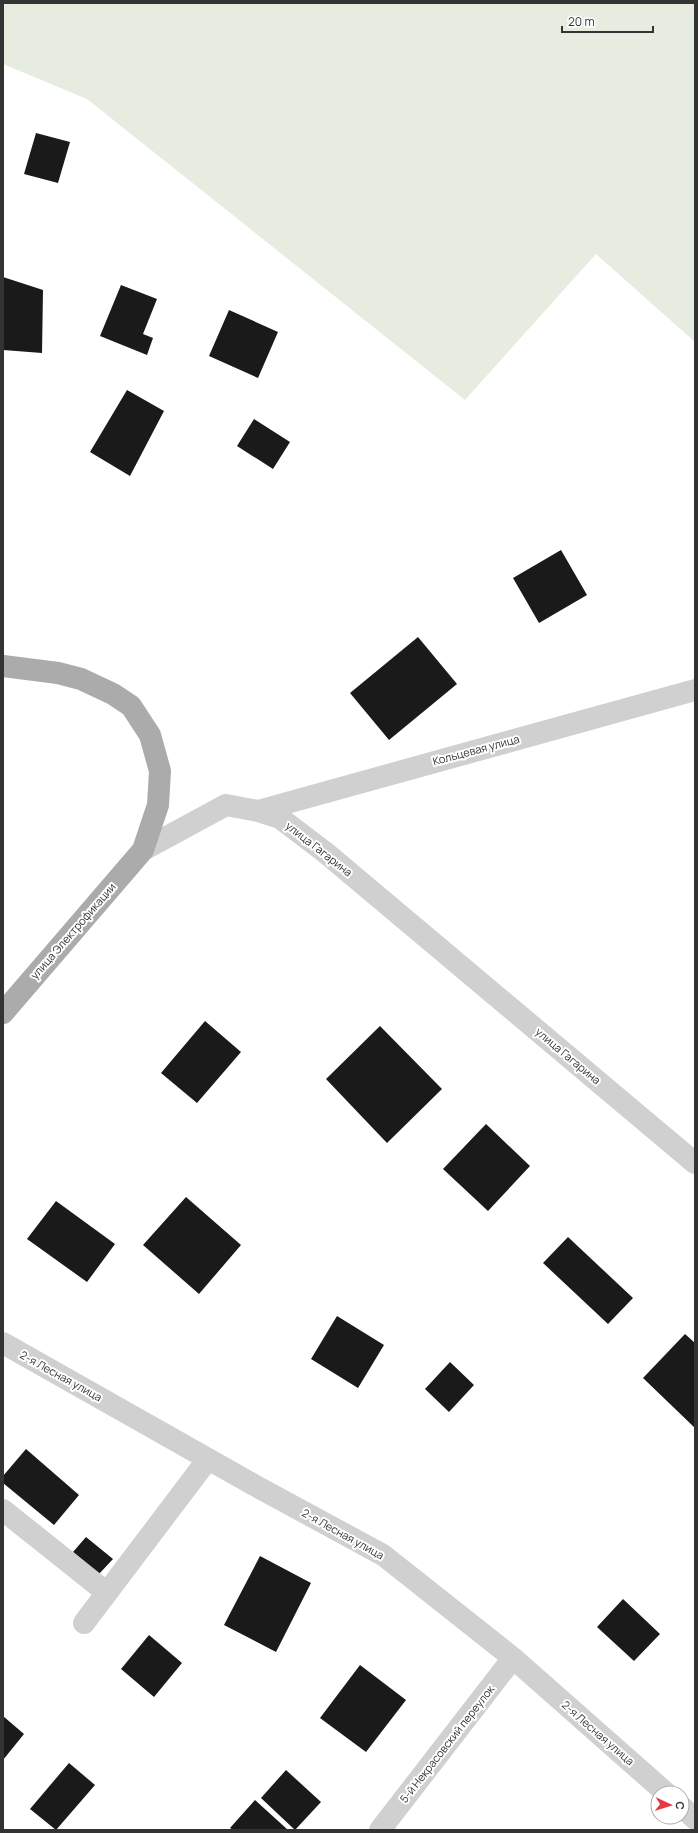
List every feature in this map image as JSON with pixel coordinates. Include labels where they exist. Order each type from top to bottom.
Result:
[{"type":"main road","points":[[3,666],[58,672],[81,679],[113,694],[131,706],[150,735],[160,771],[158,805],[143,850]]},
{"type":"main road","name":"улица Электрофикации","points":[[3,1013],[143,850]]},
{"type":"street","name":"Кольцевая улица","points":[[258,810],[695,690]]},
{"type":"street","name":"улица Гагарина","points":[[143,850],[226,805],[258,810],[280,818],[300,832],[695,1162]]},
{"type":"street","name":"2-я Лесная улица","points":[[3,1343],[208,1459],[383,1555],[513,1658],[657,1785]]},
{"type":"street","points":[[84,1623],[208,1459]]},
{"type":"street","points":[[3,1510],[107,1592]]},
{"type":"street","name":"5-й Некрасовский переулок","points":[[380,1830],[513,1658]]},
{"type":"shaded area","points":[[3,3],[695,3],[695,342],[596,254],[465,400],[87,99],[3,64]]},
{"type":"building","points":[[36,133],[70,142],[58,183],[24,174]]},
{"type":"building","points":[[3,277],[43,290],[42,353],[3,350]]},
{"type":"building","points":[[121,285],[157,299],[143,334],[153,338],[147,355],[100,336]]},
{"type":"building","points":[[229,310],[278,332],[258,378],[209,356]]},
{"type":"building","points":[[127,390],[164,411],[130,476],[90,452]]},
{"type":"building","points":[[254,419],[290,442],[273,469],[237,446]]},
{"type":"building","points":[[561,550],[587,595],[539,623],[513,578]]},
{"type":"building","points":[[418,637],[457,684],[389,740],[350,693]]},
{"type":"building","points":[[205,1021],[241,1052],[197,1103],[161,1073]]},
{"type":"building","points":[[380,1026],[442,1089],[387,1143],[326,1079]]},
{"type":"building","points":[[486,1124],[530,1166],[488,1211],[443,1169]]},
{"type":"building","points":[[186,1197],[241,1245],[199,1294],[143,1245]]},
{"type":"building","points":[[56,1201],[115,1244],[87,1282],[27,1239]]},
{"type":"building","points":[[568,1237],[633,1298],[608,1324],[543,1263]]},
{"type":"building","points":[[337,1316],[384,1345],[358,1388],[311,1359]]},
{"type":"building","points":[[685,1334],[695,1343],[695,1428],[643,1378]]},
{"type":"building","points":[[450,1362],[474,1385],[449,1412],[425,1389]]},
{"type":"building","points":[[26,1449],[79,1495],[54,1525],[3,1483],[3,1476]]},
{"type":"building","points":[[86,1537],[113,1559],[99,1574],[73,1552]]},
{"type":"building","points":[[260,1556],[311,1583],[276,1652],[224,1625]]},
{"type":"building","points":[[623,1599],[660,1634],[634,1661],[597,1627]]},
{"type":"building","points":[[149,1635],[182,1663],[154,1697],[121,1669]]},
{"type":"building","points":[[360,1665],[406,1700],[366,1752],[320,1718]]},
{"type":"building","points":[[3,1716],[24,1734],[3,1760]]},
{"type":"building","points":[[69,1763],[95,1785],[56,1830],[30,1809]]},
{"type":"building","points":[[286,1770],[321,1802],[295,1830],[261,1798]]},
{"type":"building","points":[[255,1800],[288,1830],[233,1830],[230,1828]]}]
